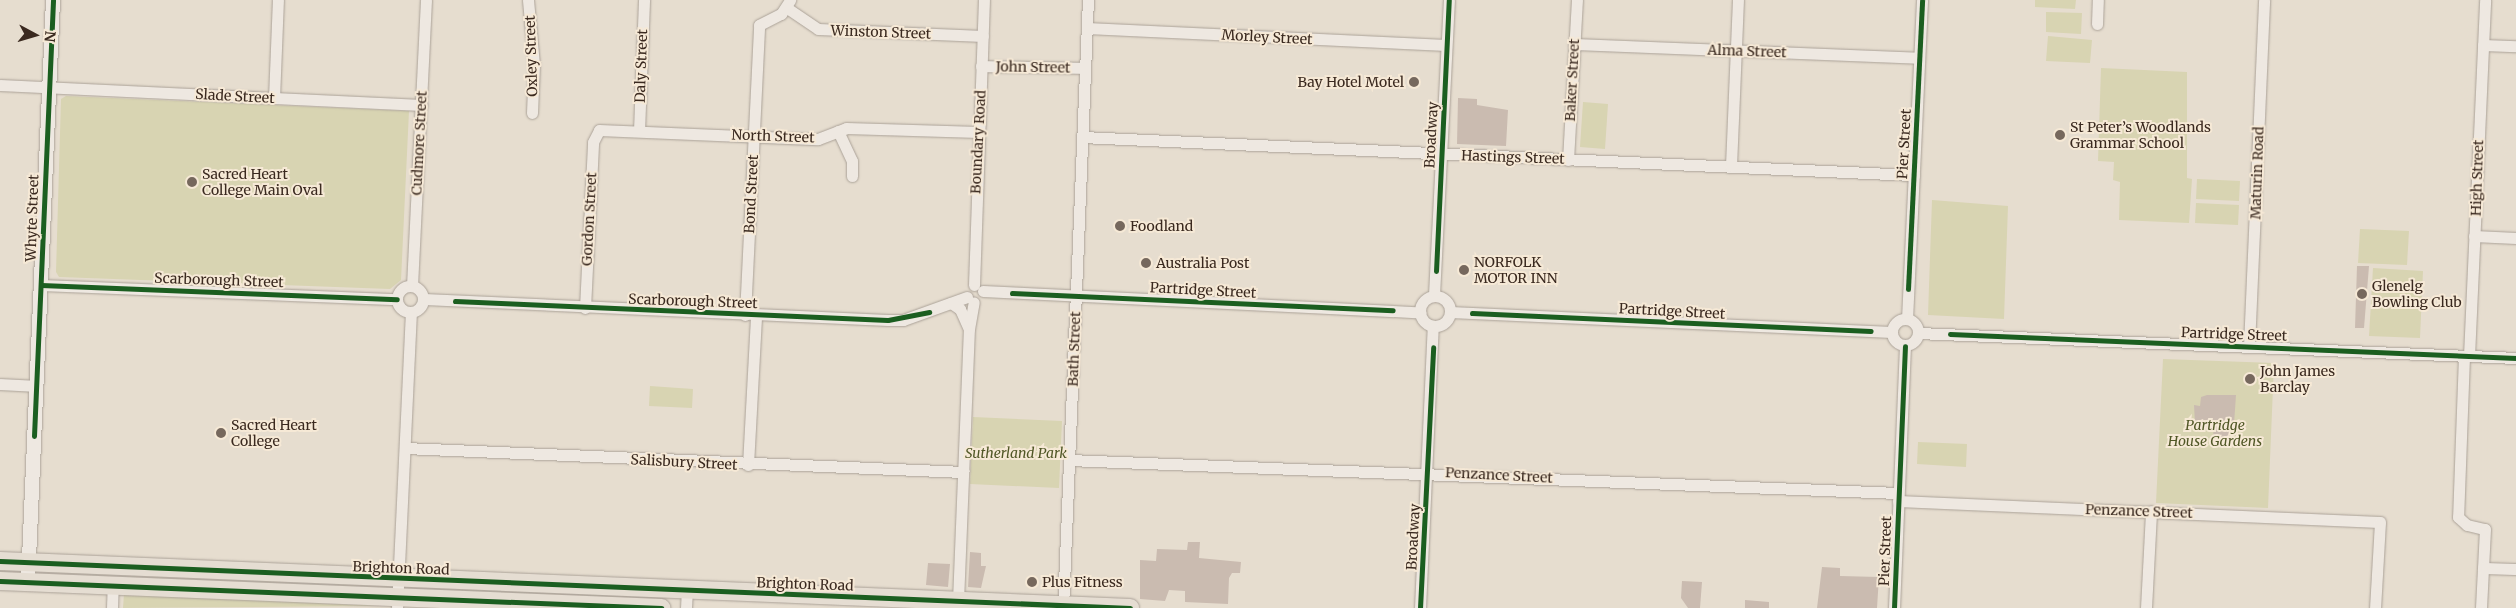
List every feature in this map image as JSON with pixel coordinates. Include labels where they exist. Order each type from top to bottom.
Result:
[{"type":"main road","name":"Brighton Road","points":[[0,560],[398,594],[661,608]]},
{"type":"main road","name":"Brighton Road","points":[[0,581],[398,594],[841,602],[958,601],[990,605],[1130,608]]},
{"type":"street","name":"Whyte Street","points":[[28,582],[53,0]]},
{"type":"street","points":[[274,98],[278,0]]},
{"type":"street","name":"Cudmore Street","points":[[412,286],[426,0]]},
{"type":"street","name":"Oxley Street","points":[[528,0],[534,65],[532,113]]},
{"type":"street","name":"Daly Street","points":[[639,131],[644,0]]},
{"type":"street","name":"Boundary Road","points":[[979,288],[979,132],[984,0]]},
{"type":"street","name":"Bath Street","points":[[1063,607],[1088,0]]},
{"type":"street","name":"Broadway","points":[[1434,295],[1449,0]]},
{"type":"street","name":"Baker Street","points":[[1568,160],[1577,0]]},
{"type":"street","points":[[1731,166],[1738,0]]},
{"type":"street","name":"Pier Street","points":[[1907,319],[1922,0]]},
{"type":"street","points":[[2097,24],[2098,0]]},
{"type":"street","name":"Maturin Road","points":[[2249,346],[2264,0]]},
{"type":"street","name":"High Street","points":[[2482,608],[2485,529],[2467,525],[2458,517],[2485,0]]},
{"type":"street","name":"Winston Street","points":[[788,4],[818,29],[983,36]]},
{"type":"street","name":"Bond Street","points":[[748,465],[754,136],[759,25],[788,4]]},
{"type":"street","name":"Morley Street","points":[[1087,28],[1446,45]]},
{"type":"street","name":"Alma Street","points":[[1574,44],[1919,58]]},
{"type":"street","points":[[2483,44],[2516,46]]},
{"type":"street","name":"John Street","points":[[981,66],[1085,68]]},
{"type":"street","name":"Slade Street","points":[[0,85],[422,105]]},
{"type":"street","name":"North Street","points":[[597,132],[639,131],[818,139],[846,128],[979,132]]},
{"type":"street","points":[[838,131],[852,161],[852,176]]},
{"type":"street","name":"Gordon Street","points":[[585,308],[593,142],[597,132]]},
{"type":"street","name":"Hastings Street","points":[[1082,137],[1914,175]]},
{"type":"street","points":[[2474,236],[2516,238]]},
{"type":"street","name":"Scarborough Street","points":[[41,285],[397,298]]},
{"type":"street","points":[[412,286],[422,292],[424,299],[421,307],[411,312],[400,307],[397,298],[400,290],[412,286]]},
{"type":"street","points":[[958,601],[970,300],[967,289],[979,288]]},
{"type":"street","name":"Partridge Street","points":[[979,288],[1076,296],[1420,312]]},
{"type":"street","points":[[1434,295],[1444,298],[1450,312],[1443,324],[1434,326],[1424,321],[1420,312],[1426,299],[1434,295]]},
{"type":"street","name":"Scarborough Street","points":[[424,299],[585,308],[903,320],[951,303],[970,300]]},
{"type":"street","points":[[951,303],[960,309],[969,329]]},
{"type":"street","points":[[398,594],[411,312]]},
{"type":"street","name":"Partridge Street","points":[[1450,312],[1892,332]]},
{"type":"street","points":[[1907,319],[1914,322],[1918,333],[1913,344],[1905,346],[1894,340],[1892,332],[1895,324],[1907,319]]},
{"type":"street","name":"Broadway","points":[[1420,608],[1434,326]]},
{"type":"street","name":"Partridge Street","points":[[1918,333],[2516,358]]},
{"type":"street","name":"Pier Street","points":[[1894,608],[1905,346]]},
{"type":"street","points":[[0,384],[36,386]]},
{"type":"street","name":"Salisbury Street","points":[[405,448],[748,465],[963,472]]},
{"type":"street","name":"Penzance Street","points":[[1069,460],[1428,472],[2380,522],[2375,608]]},
{"type":"street","points":[[2146,608],[2151,511]]},
{"type":"street","points":[[2483,568],[2516,570]]},
{"type":"street","points":[[112,608],[113,584]]},
{"type":"green space","points":[[2035,0],[2076,0],[2075,9],[2035,7]]},
{"type":"green space","points":[[2046,12],[2082,13],[2081,34],[2046,32]]},
{"type":"green space","points":[[2048,36],[2092,40],[2090,63],[2046,61]]},
{"type":"green space","points":[[2101,68],[2187,72],[2187,178],[2192,179],[2189,223],[2119,220],[2120,182],[2113,180],[2114,162],[2098,161]]},
{"type":"green space","points":[[66,96],[409,111],[401,280],[390,289],[59,277],[56,272],[61,99]]},
{"type":"green space","points":[[1583,102],[1608,104],[1605,149],[1580,147]]},
{"type":"green space","points":[[2197,179],[2240,181],[2239,201],[2196,199]]},
{"type":"green space","points":[[1932,200],[2008,206],[2004,319],[1928,315]]},
{"type":"green space","points":[[2196,203],[2239,205],[2238,225],[2195,223]]},
{"type":"green space","points":[[2360,229],[2409,231],[2407,265],[2358,263]]},
{"type":"green space","points":[[2373,268],[2423,271],[2420,338],[2369,336]]},
{"type":"green space","name":"Partridge House Gardens","points":[[2163,359],[2274,363],[2268,508],[2156,503]]},
{"type":"green space","points":[[650,386],[693,389],[692,408],[649,406]]},
{"type":"green space","name":"Sutherland Park","points":[[973,417],[1062,421],[1059,488],[970,484]]},
{"type":"green space","points":[[1918,442],[1967,444],[1966,467],[1917,464]]},
{"type":"green space","points":[[124,594],[384,606],[123,608]]},
{"type":"building","points":[[1458,98],[1477,99],[1477,105],[1508,110],[1506,146],[1457,144]]},
{"type":"building","name":"Glenelg Bowling Club","points":[[2357,266],[2369,266],[2364,328],[2355,328]]},
{"type":"building","points":[[2207,395],[2236,395],[2234,424],[2230,423],[2229,438],[2213,437],[2214,425],[2195,424],[2194,405],[2200,406],[2201,397]]},
{"type":"building","points":[[1188,542],[1200,542],[1199,558],[1241,562],[1240,573],[1232,573],[1229,578],[1228,604],[1185,602],[1185,591],[1169,590],[1165,601],[1140,599],[1140,560],[1156,561],[1157,549],[1187,550]]},
{"type":"building","points":[[970,552],[981,553],[981,566],[986,566],[981,588],[968,587]]},
{"type":"building","points":[[928,563],[950,564],[948,587],[926,585]]},
{"type":"building","points":[[1822,567],[1840,568],[1840,576],[1879,577],[1877,608],[1817,608]]},
{"type":"building","points":[[1682,581],[1702,582],[1700,608],[1688,608],[1681,598]]},
{"type":"building","points":[[1745,600],[1769,602],[1769,608],[1745,608]]},
{"type":"cycle path","points":[[34,436],[53,0]]},
{"type":"cycle path","points":[[1436,271],[1449,0]]},
{"type":"cycle path","points":[[1908,289],[1922,0]]},
{"type":"cycle path","points":[[41,285],[397,299]]},
{"type":"cycle path","points":[[1012,293],[1393,310]]},
{"type":"cycle path","points":[[455,301],[888,320],[929,312]]},
{"type":"cycle path","points":[[1472,313],[1871,331]]},
{"type":"cycle path","points":[[1950,334],[2516,358]]},
{"type":"cycle path","points":[[1894,608],[1905,346]]},
{"type":"cycle path","points":[[1420,608],[1433,347]]},
{"type":"cycle path","points":[[0,561],[1130,608]]},
{"type":"cycle path","points":[[0,581],[661,608]]},
{"type":"place","name":"Bay Hotel Motel","points":[[1414,82]]},
{"type":"place","name":"St Peter’s Woodlands Grammar School","points":[[2060,135]]},
{"type":"place","name":"Sacred Heart College Main Oval","points":[[192,182]]},
{"type":"place","name":"Foodland","points":[[1120,226]]},
{"type":"place","name":"Australia Post","points":[[1146,263]]},
{"type":"place","name":"NORFOLK MOTOR INN","points":[[1464,270]]},
{"type":"place","name":"Glenelg Bowling Club","points":[[2362,294]]},
{"type":"place","name":"John James Barclay","points":[[2250,379]]},
{"type":"place","name":"Sacred Heart College","points":[[221,433]]},
{"type":"place","name":"Plus Fitness","points":[[1032,582]]}]
